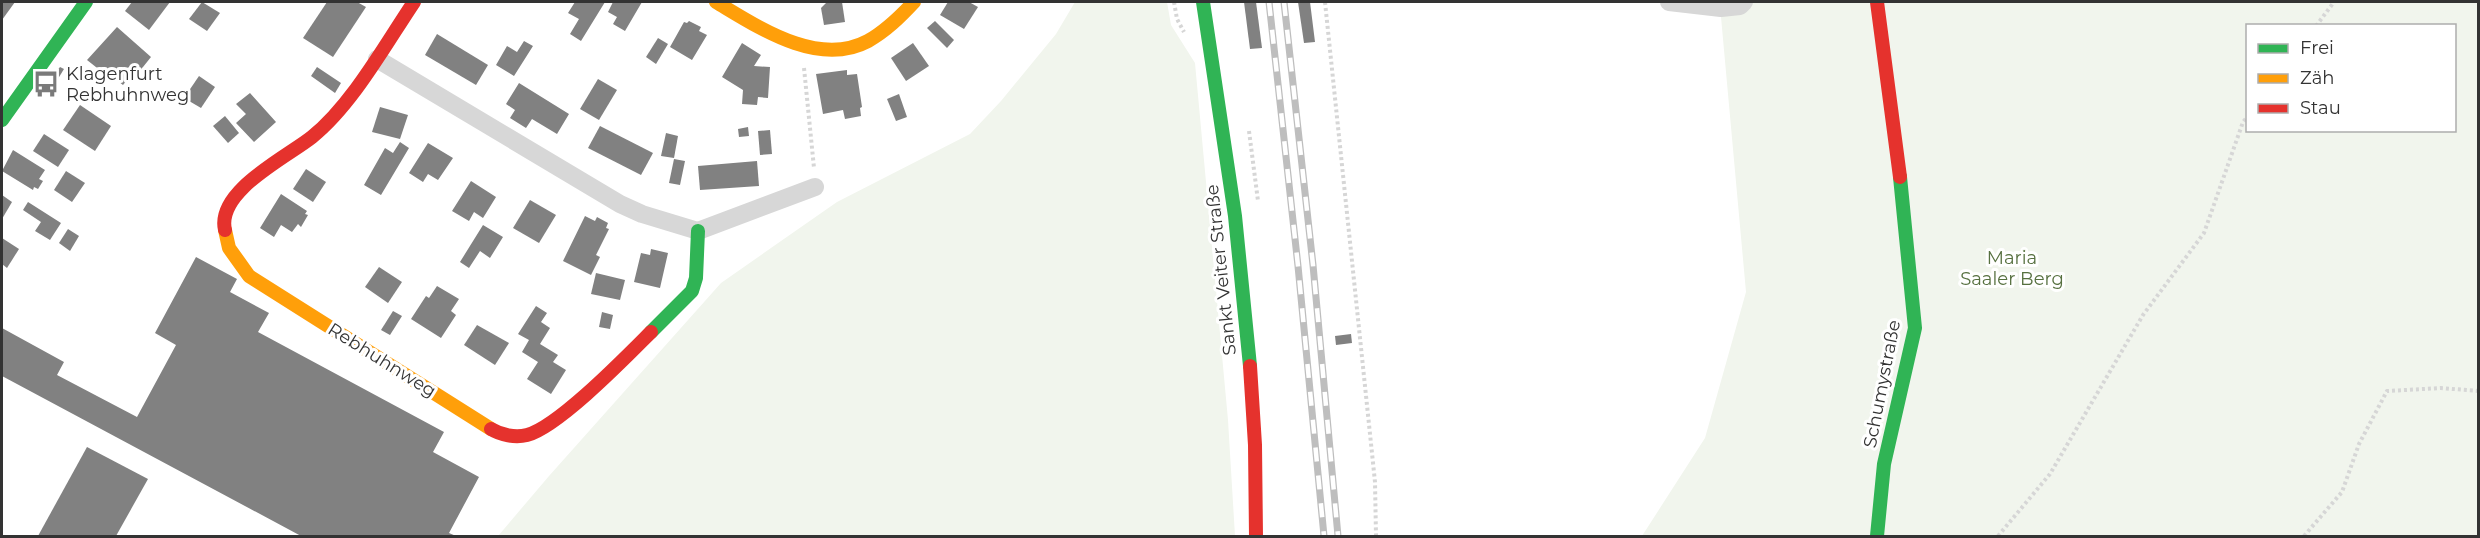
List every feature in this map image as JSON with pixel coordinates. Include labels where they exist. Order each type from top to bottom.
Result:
[{"type":"street","points":[[2,120],[86,2]]},
{"type":"street","name":"Rebhuhnweg","points":[[414,2],[377,59],[331,121],[303,144],[243,184],[232,199],[226,213],[224,228],[227,243],[235,261],[249,276],[496,432],[511,436],[527,435],[555,421],[642,341],[692,291],[696,278],[698,231]]},
{"type":"street","points":[[716,2],[782,39],[828,51],[854,45],[876,36],[896,22],[914,2]]},
{"type":"street","name":"Sankt Veiter Straße","points":[[1203,2],[1221,108],[1236,219],[1254,432],[1256,537]]},
{"type":"street","points":[[1669,2],[1721,8],[1740,6],[1744,2]]},
{"type":"street","name":"Schumystraße","points":[[1877,2],[1895,132],[1916,328],[1884,464],[1878,537]]},
{"type":"street","points":[[377,59],[620,204],[642,214],[698,231],[815,187]]},
{"type":"path","points":[[1325,2],[1375,482],[1376,537]]},
{"type":"path","points":[[2318,24],[2334,2]]},
{"type":"path","points":[[802,46],[815,187]]},
{"type":"path","points":[[1998,537],[2049,474],[2143,315],[2204,233],[2246,118]]},
{"type":"path","points":[[2304,537],[2342,492],[2359,444],[2387,391],[2441,388],[2478,391]]},
{"type":"green space","points":[[1075,2],[1167,2],[1171,25],[1195,63],[1228,420],[1235,536],[498,536],[721,283],[837,202],[970,134],[1001,101],[1056,34]]},
{"type":"green space","name":"Maria Saaler Berg","points":[[1733,2],[2478,2],[2478,536],[1642,536],[1705,438],[1746,292],[1721,17]]},
{"type":"building","points":[[2,2],[15,2],[2,20]]},
{"type":"building","points":[[132,2],[170,2],[149,30],[125,11]]},
{"type":"building","points":[[202,2],[220,13],[207,31],[189,19]]},
{"type":"building","points":[[327,2],[357,2],[366,7],[333,57],[303,38]]},
{"type":"building","points":[[575,2],[605,2],[581,41],[570,34],[579,19],[568,13]]},
{"type":"building","points":[[613,2],[642,2],[625,31],[613,24],[617,17],[608,12]]},
{"type":"building","points":[[842,2],[845,22],[824,25],[821,8],[826,3]]},
{"type":"building","points":[[948,2],[969,2],[978,7],[964,29],[940,15]]},
{"type":"building","points":[[1244,2],[1256,2],[1262,48],[1250,49]]},
{"type":"building","points":[[1298,2],[1310,2],[1315,42],[1304,43]]},
{"type":"building","points":[[689,21],[701,27],[699,31],[707,35],[692,60],[670,47],[684,22]]},
{"type":"building","points":[[935,21],[954,40],[947,48],[927,28]]},
{"type":"building","points":[[117,27],[151,57],[135,77],[132,74],[123,85],[87,60]]},
{"type":"building","points":[[437,34],[488,65],[476,85],[425,55]]},
{"type":"building","points":[[658,38],[668,44],[656,64],[646,57]]},
{"type":"building","points":[[524,41],[533,46],[514,76],[496,65],[507,46],[517,52]]},
{"type":"building","points":[[742,43],[761,55],[754,66],[770,67],[768,98],[758,97],[757,105],[742,104],[743,90],[722,77]]},
{"type":"building","points":[[913,43],[929,66],[906,81],[891,58]]},
{"type":"building","points":[[60,67],[64,69],[56,82],[51,79]]},
{"type":"building","points":[[317,67],[341,83],[335,93],[311,76]]},
{"type":"building","points":[[847,70],[847,75],[857,74],[862,107],[860,108],[861,116],[845,119],[843,110],[823,114],[816,74]]},
{"type":"building","points":[[199,76],[215,87],[201,108],[184,98]]},
{"type":"building","points":[[598,79],[617,90],[599,120],[580,109]]},
{"type":"building","points":[[519,83],[569,114],[557,134],[532,119],[526,128],[510,118],[515,110],[506,104]]},
{"type":"building","points":[[250,93],[276,122],[254,142],[236,123],[246,114],[236,104]]},
{"type":"building","points":[[899,94],[907,117],[896,121],[887,99]]},
{"type":"building","points":[[80,105],[111,126],[95,151],[63,130]]},
{"type":"building","points":[[380,107],[408,115],[400,139],[372,132]]},
{"type":"building","points":[[225,116],[239,133],[228,143],[213,126]]},
{"type":"building","points":[[600,126],[653,153],[641,175],[588,148]]},
{"type":"building","points":[[748,127],[749,136],[739,137],[738,129]]},
{"type":"building","points":[[770,130],[772,154],[760,155],[758,131]]},
{"type":"building","points":[[666,133],[678,136],[674,158],[661,156]]},
{"type":"building","points":[[44,134],[69,150],[58,167],[33,151]]},
{"type":"building","points":[[400,142],[409,148],[381,195],[364,185],[385,148],[393,153]]},
{"type":"building","points":[[428,143],[453,158],[438,180],[428,174],[423,182],[409,173]]},
{"type":"building","points":[[13,150],[45,170],[39,179],[43,181],[38,189],[34,187],[33,190],[2,171]]},
{"type":"building","points":[[674,159],[685,161],[680,185],[669,183]]},
{"type":"building","points":[[757,161],[759,186],[700,190],[698,166]]},
{"type":"building","points":[[306,169],[326,182],[313,202],[293,189]]},
{"type":"building","points":[[66,171],[85,183],[72,202],[54,190]]},
{"type":"building","points":[[471,181],[496,197],[483,218],[474,212],[469,221],[452,211]]},
{"type":"building","points":[[281,194],[307,211],[305,214],[308,215],[301,227],[298,224],[292,232],[281,225],[274,237],[260,228]]},
{"type":"building","points":[[2,195],[12,202],[2,219]]},
{"type":"building","points":[[530,200],[556,215],[539,243],[513,228]]},
{"type":"building","points":[[28,202],[61,223],[50,240],[35,231],[41,222],[23,210]]},
{"type":"building","points":[[585,216],[595,221],[597,217],[608,223],[606,228],[609,229],[596,255],[600,257],[591,275],[563,261]]},
{"type":"building","points":[[483,225],[503,237],[490,258],[480,251],[469,268],[460,262]]},
{"type":"building","points":[[68,229],[79,236],[70,251],[59,243]]},
{"type":"building","points":[[2,238],[19,249],[7,268],[2,264]]},
{"type":"building","points":[[651,249],[668,253],[660,288],[634,282],[641,253],[650,255]]},
{"type":"building","points":[[196,257],[237,279],[230,292],[269,313],[258,332],[444,432],[433,452],[479,477],[449,533],[456,536],[301,536],[2,376],[2,328],[64,362],[57,375],[137,417],[176,345],[155,333]]},
{"type":"building","points":[[379,267],[402,282],[388,303],[365,287]]},
{"type":"building","points":[[596,273],[625,280],[620,300],[591,294]]},
{"type":"building","points":[[437,286],[459,299],[451,311],[456,315],[441,338],[411,319],[426,296],[429,298]]},
{"type":"building","points":[[536,306],[547,313],[541,322],[550,328],[540,344],[558,355],[553,362],[566,370],[551,394],[527,379],[538,362],[522,352],[529,340],[518,334]]},
{"type":"building","points":[[393,311],[402,316],[390,335],[381,330]]},
{"type":"building","points":[[602,312],[613,315],[610,329],[599,327]]},
{"type":"building","points":[[477,325],[509,343],[495,365],[464,345]]},
{"type":"building","points":[[1351,334],[1352,343],[1336,345],[1335,336]]},
{"type":"building","points":[[87,447],[148,479],[116,536],[38,536]]},
{"type":"railway","points":[[1269,2],[1324,536]]},
{"type":"railway","points":[[1284,2],[1313,265],[1338,536]]},
{"type":"traffic: fast","points":[[2,120],[86,2]]},
{"type":"traffic: fast","points":[[1203,2],[1235,216],[1250,366]]},
{"type":"traffic: fast","points":[[1877,536],[1884,464],[1915,328],[1900,177]]},
{"type":"traffic: fast","points":[[651,332],[692,291],[696,278],[698,231]]},
{"type":"traffic: slow","points":[[716,2],[789,41],[829,50],[849,48],[868,41],[881,33],[914,2]]},
{"type":"traffic: slow","points":[[225,230],[229,248],[249,276],[491,429]]},
{"type":"traffic: jam","points":[[225,230],[225,216],[231,202],[256,176],[327,124],[367,74],[414,2]]},
{"type":"traffic: jam","points":[[1877,2],[1900,177]]},
{"type":"traffic: jam","points":[[491,429],[518,436],[540,429],[591,390],[651,332]]},
{"type":"traffic: jam","points":[[1250,366],[1255,445],[1256,536]]},
{"type":"place","name":"Klagenfurt Rebhuhnweg","points":[[46,84]]}]
